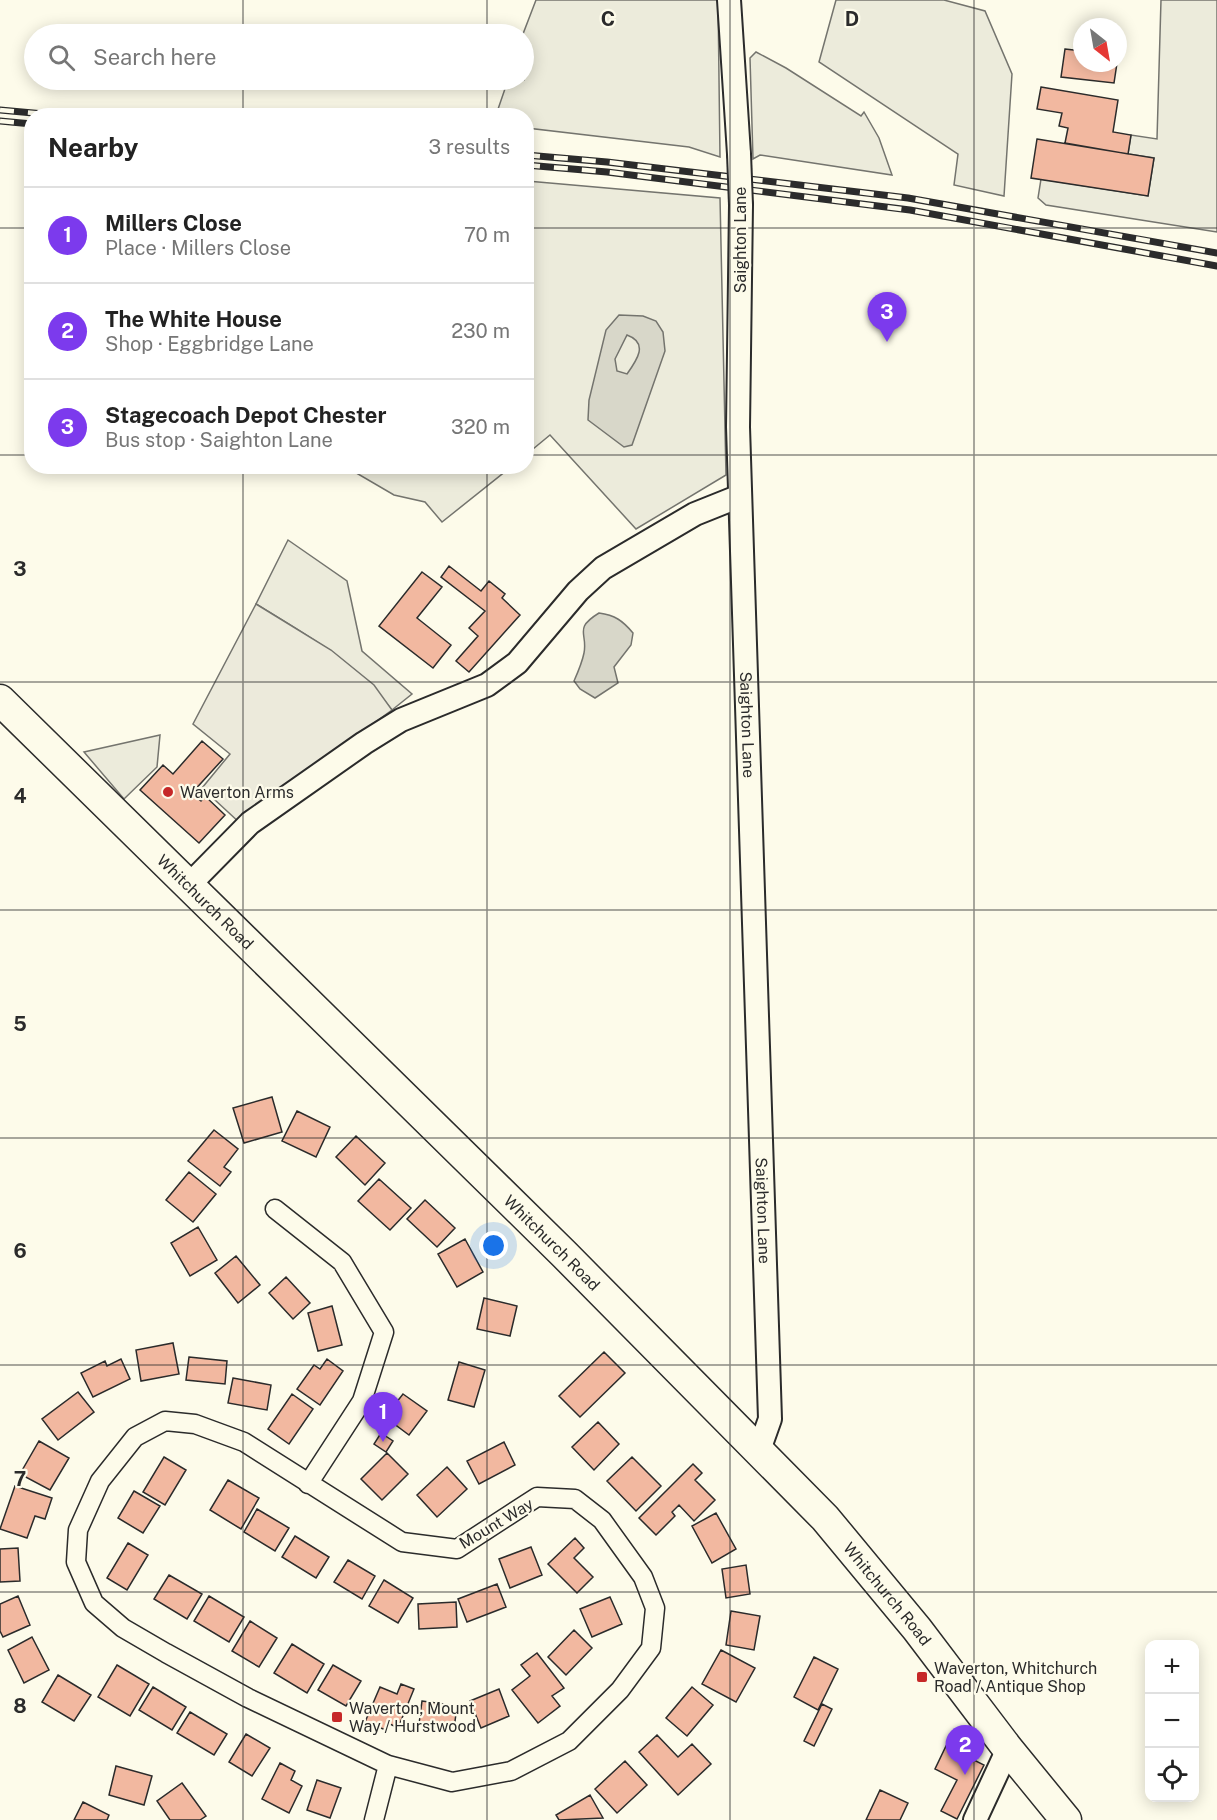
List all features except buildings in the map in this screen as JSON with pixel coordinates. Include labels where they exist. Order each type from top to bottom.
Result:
[{"type":"highway","name":"Whitchurch Road","points":[[0,700],[759,1450],[825,1518],[917,1629],[1008,1749],[1066,1820]]},
{"type":"street","name":"Saighton Lane","points":[[729,0],[741,205],[738,427],[770,1419],[759,1450]]},
{"type":"street","points":[[189,885],[250,823],[364,743],[400,720],[487,685],[517,663],[578,591],[603,568],[695,514],[740,496]]},
{"type":"street","points":[[275,1209],[342,1262],[384,1332],[362,1401],[308,1484]]},
{"type":"street","name":"Mount Way","points":[[165,1421],[195,1425],[244,1442],[402,1542],[457,1548],[537,1497],[575,1499],[602,1520],[643,1577],[655,1608],[651,1648],[620,1690],[569,1741],[511,1771],[452,1782],[388,1765],[248,1698],[123,1628],[94,1603],[76,1562],[78,1530],[100,1481],[135,1437],[165,1421]]},
{"type":"street","points":[[975,1820],[1008,1749]]},
{"type":"street","points":[[374,1820],[388,1765]]},
{"type":"shaded area","points":[[536,0],[718,0],[720,157],[689,147],[534,129],[534,108],[498,108],[505,90],[534,90],[534,24],[527,24]]},
{"type":"shaded area","points":[[836,0],[944,0],[985,11],[1012,74],[1004,196],[954,185],[958,154],[819,62]]},
{"type":"shaded area","points":[[1161,0],[1217,0],[1217,232],[1046,205],[1038,198],[1041,179],[1148,196],[1154,158],[1128,154],[1131,135],[1157,139]]},
{"type":"shaded area","points":[[756,52],[786,68],[861,116],[864,112],[879,138],[892,175],[760,155],[753,159],[750,58]]},
{"type":"shaded area","points":[[534,182],[720,198],[726,475],[636,529],[550,435],[534,448]]},
{"type":"shaded area","points":[[619,315],[643,316],[656,321],[663,332],[665,351],[632,445],[624,447],[588,420],[589,400],[606,330]],"holes":[[[627,335],[634,338],[639,347],[637,358],[627,374],[617,371],[615,359]]]},
{"type":"shaded area","points":[[358,474],[502,474],[442,522],[425,502],[394,495]]},
{"type":"shaded area","points":[[288,540],[347,581],[362,651],[412,694],[392,710],[378,693],[347,664],[256,604]]},
{"type":"shaded area","points":[[256,604],[331,650],[374,685],[392,710],[269,799],[241,824],[202,788],[230,754],[193,724]]},
{"type":"shaded area","points":[[599,613],[618,619],[633,633],[631,645],[614,667],[618,683],[595,698],[580,689],[574,681],[584,653],[584,627],[591,618]]},
{"type":"shaded area","points":[[160,735],[157,767],[124,799],[84,752]]},
{"type":"railway","points":[[0,110],[24,112]]},
{"type":"railway","points":[[0,121],[24,123]]},
{"type":"railway","points":[[534,156],[607,162],[908,198],[1217,253]]},
{"type":"railway","points":[[534,166],[607,172],[910,210],[1217,266]]},
{"type":"place","name":"Stagecoach Depot Chester","points":[[887,342]]},
{"type":"place","name":"Waverton Arms","points":[[168,792]]},
{"type":"place","name":"Millers Close","points":[[383,1442]]},
{"type":"place","name":"Waverton, Whitchurch Road / Antique Shop","points":[[922,1677]]},
{"type":"place","name":"Waverton, Mount Way / Hurstwood","points":[[337,1717]]},
{"type":"place","name":"The White House","points":[[965,1775]]}]
